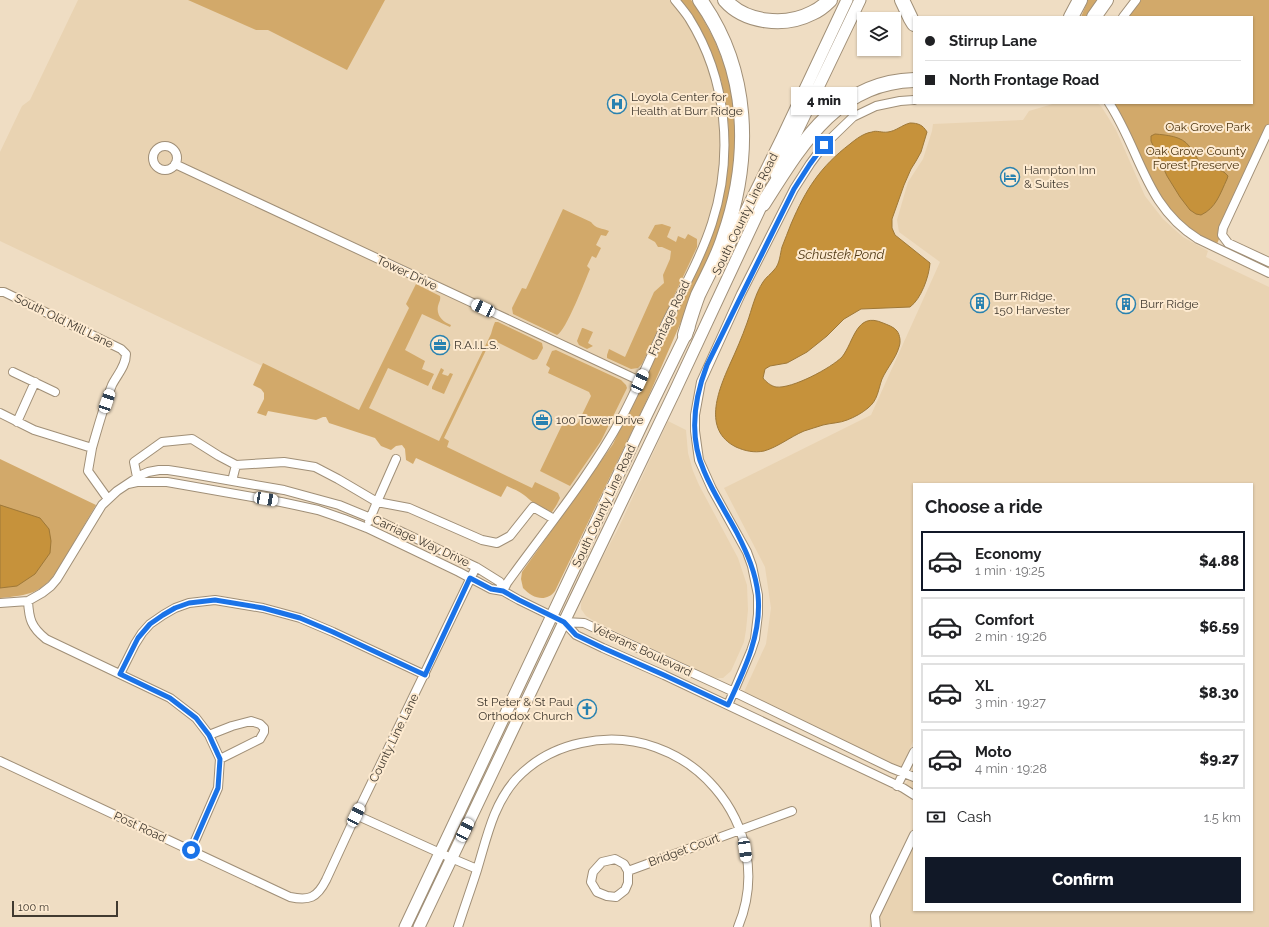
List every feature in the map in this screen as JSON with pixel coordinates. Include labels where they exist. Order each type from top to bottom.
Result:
[{"type":"highway","points":[[685,335],[694,306],[724,237],[736,198],[742,152],[741,114],[738,87],[718,28],[700,0]]},
{"type":"highway","points":[[725,0],[729,5],[745,15],[774,21],[799,18],[812,14],[823,7],[830,0]]},
{"type":"highway","points":[[902,0],[913,22]]},
{"type":"highway","points":[[1072,16],[1080,0]]},
{"type":"highway","points":[[1095,16],[1106,0]]},
{"type":"highway","points":[[762,204],[802,144],[818,125],[832,112],[841,105],[871,89],[892,83],[913,80]]},
{"type":"main road","name":"South County Line Road","points":[[405,927],[647,414],[848,0]]},
{"type":"main road","name":"South County Line Road","points":[[419,927],[860,0]]},
{"type":"street","name":"Frontage Road","points":[[503,591],[507,583],[594,462],[621,418],[640,381],[706,238],[717,205],[724,163],[722,108],[718,85],[709,58],[689,17],[675,0]]},
{"type":"street","points":[[1124,16],[1136,0]]},
{"type":"street","points":[[728,705],[751,652],[755,639],[758,614],[758,595],[752,566],[747,552],[709,483],[699,460],[694,431],[695,415],[701,382],[741,294],[794,189],[824,145],[853,117],[876,106],[913,100]]},
{"type":"street","points":[[1110,104],[1121,123],[1153,192],[1171,218],[1189,234],[1269,273]]},
{"type":"street","points":[[1269,129],[1223,228],[1222,235],[1228,243],[1269,262]]},
{"type":"street","name":"Tower Drive","points":[[175,164],[640,381]]},
{"type":"street","name":"South Old Mill Lane","points":[[0,292],[4,292],[81,329],[121,349],[126,354],[126,359],[123,366],[112,385],[92,448]]},
{"type":"street","points":[[12,372],[55,392]]},
{"type":"street","points":[[17,422],[35,382]]},
{"type":"street","points":[[0,413],[34,430],[92,448],[88,471],[108,498]]},
{"type":"street","points":[[137,477],[134,462],[162,442],[192,439],[218,456],[236,465],[284,462],[315,467],[377,502],[409,508],[482,540],[497,543],[510,536],[533,507],[554,519]]},
{"type":"street","points":[[367,528],[396,459]]},
{"type":"street","points":[[232,481],[236,465]]},
{"type":"street","name":"Carriage Way Drive","points":[[0,603],[28,601],[46,589],[57,579],[102,505],[108,498],[117,490],[137,477],[148,472],[163,470],[284,490],[352,510],[476,567],[500,582],[503,591],[491,589],[367,528],[318,510],[167,482],[137,482],[128,484]]},
{"type":"street","points":[[191,486],[193,474]]},
{"type":"street","points":[[318,510],[321,500]]},
{"type":"street","name":"County Line Lane","points":[[302,900],[316,895],[322,889],[356,815],[476,567]]},
{"type":"street","points":[[503,591],[564,622]]},
{"type":"street","points":[[120,674],[138,638],[150,624],[175,608],[189,603],[215,600],[263,608],[300,618],[425,675]]},
{"type":"street","points":[[28,601],[31,623],[46,639],[170,698],[196,718],[209,735],[220,759],[218,788],[191,850]]},
{"type":"street","name":"Veterans Boulevard","points":[[564,622],[584,623],[913,777]]},
{"type":"street","name":"Veterans Boulevard","points":[[564,622],[576,635],[728,705],[913,794]]},
{"type":"street","points":[[209,735],[232,726],[251,721],[260,724],[264,728],[264,732],[260,739],[220,759]]},
{"type":"street","points":[[458,927],[478,869],[493,816],[501,800],[516,779],[536,762],[567,746],[594,740],[620,740],[638,742],[666,751],[681,759],[702,774],[718,791],[731,811],[740,830],[745,850],[748,876],[746,900],[738,927]]},
{"type":"street","points":[[897,786],[913,754]]},
{"type":"street","name":"Post Road","points":[[0,762],[290,897],[302,900]]},
{"type":"street","name":"Bridget Court","points":[[628,871],[792,811]]},
{"type":"street","points":[[356,815],[478,869]]},
{"type":"street","points":[[876,927],[875,916],[913,837]]},
{"type":"street","points":[[615,860],[624,864],[628,871],[628,883],[625,890],[616,897],[607,896],[597,892],[591,882],[593,872],[602,862],[615,860]]},
{"type":"shaded area","points":[[78,0],[670,0],[672,2],[688,23],[699,42],[709,66],[716,90],[720,117],[721,140],[720,165],[713,208],[706,230],[689,267],[644,364],[609,433],[559,506],[0,241],[0,152],[22,106],[30,100]]},
{"type":"shaded area","points":[[1053,104],[1098,104],[1116,130],[1145,196],[1163,219],[1183,237],[1208,251],[1206,257],[1269,287],[1269,927],[869,927],[870,915],[913,828],[913,911],[1253,911],[1253,483],[913,483],[913,741],[901,769],[744,692],[766,644],[771,608],[765,567],[724,488],[871,415],[940,262],[899,232],[897,220],[908,182],[923,159],[933,124],[1023,120],[1029,111]]},
{"type":"shaded area","points":[[668,421],[686,430],[688,453],[693,471],[738,558],[747,585],[748,610],[744,642],[731,671],[723,678],[712,677],[594,621],[586,616],[581,609],[585,589],[618,529]]},
{"type":"shaded area","points":[[913,768],[913,800],[902,792]]},
{"type":"green space","points":[[188,0],[385,0],[347,70],[268,30],[256,30]]},
{"type":"green space","points":[[679,0],[691,0],[695,4],[714,39],[729,76],[735,117],[733,190],[719,235],[646,402],[555,591],[547,597],[539,598],[535,597],[523,588],[521,579],[522,572],[613,444],[708,247],[719,215],[727,175],[729,139],[728,120],[721,80],[699,27]]},
{"type":"green space","points":[[1088,0],[1097,0],[1086,16],[1081,16]]},
{"type":"green space","name":"Oak Grove County Forest Preserve","points":[[1136,0],[1269,0],[1269,129],[1215,248],[1171,218],[1110,104],[1253,104],[1253,16],[1124,16]]},
{"type":"green space","points":[[563,209],[591,222],[597,227],[609,231],[606,236],[601,235],[596,245],[601,248],[596,258],[592,256],[587,266],[590,269],[575,305],[561,332],[557,335],[513,314],[512,308],[522,288],[526,289]]},
{"type":"green space","points":[[662,224],[671,227],[667,237],[676,242],[678,236],[685,239],[688,234],[697,239],[697,247],[642,364],[638,368],[631,369],[607,358],[607,355],[609,349],[625,357],[654,292],[664,283],[663,275],[670,259],[671,251],[658,247],[655,242],[648,238],[655,225]]},
{"type":"green space","points":[[416,284],[440,296],[438,306],[439,316],[451,325],[450,327],[422,314],[405,350],[425,361],[422,369],[434,374],[428,386],[388,368],[369,408],[439,441],[491,334],[495,322],[498,322],[542,343],[543,348],[537,359],[533,360],[497,342],[494,348],[488,346],[444,438],[449,441],[447,447],[532,488],[535,482],[558,493],[560,498],[552,512],[548,512],[540,508],[518,491],[507,486],[501,497],[416,458],[413,464],[406,460],[405,449],[402,445],[396,446],[391,450],[381,446],[375,438],[329,423],[326,417],[316,420],[268,411],[266,416],[257,413],[264,399],[264,393],[261,389],[253,385],[263,363],[359,410],[409,308],[406,304]]},
{"type":"green space","points":[[582,328],[593,332],[588,343],[593,346],[587,349],[579,345],[577,341]]},
{"type":"green space","points":[[556,350],[621,380],[627,388],[601,441],[570,486],[540,471],[562,425],[561,421],[563,419],[574,425],[578,423],[591,396],[589,392],[548,373],[550,368],[546,365],[552,351]]},
{"type":"green space","points":[[441,368],[444,370],[442,374],[448,376],[450,373],[453,374],[444,394],[432,389]]},
{"type":"green space","points":[[0,459],[96,505],[59,568],[47,583],[34,592],[19,596],[0,598]]},
{"type":"water","name":"Schustek Pond","points":[[910,123],[920,125],[927,132],[921,152],[904,185],[892,219],[892,228],[895,235],[930,263],[926,281],[918,299],[910,307],[861,309],[844,319],[827,336],[807,352],[787,363],[770,366],[765,369],[763,378],[772,386],[783,387],[811,377],[837,362],[846,351],[861,325],[867,321],[874,320],[894,328],[898,333],[900,341],[898,351],[882,379],[876,398],[868,408],[853,418],[804,431],[764,451],[746,451],[736,447],[725,440],[719,431],[716,420],[716,409],[721,386],[739,344],[760,287],[764,280],[778,265],[783,244],[802,200],[822,170],[830,161],[855,140],[863,135],[875,131],[891,131]]},
{"type":"water","points":[[1155,134],[1182,140],[1190,147],[1204,167],[1212,170],[1220,170],[1228,176],[1217,200],[1206,212],[1201,215],[1196,214],[1190,210],[1180,197],[1167,176],[1151,141],[1151,136]]},
{"type":"water","points":[[0,505],[40,518],[49,529],[51,541],[50,553],[35,574],[17,586],[0,588]]},
{"type":"place","name":"Loyola Center for Health at Burr Ridge","points":[[617,104]]},
{"type":"place","name":"Hampton Inn & Suites","points":[[1010,177]]},
{"type":"place","name":"Burr Ridge, 150 Harvester","points":[[980,303]]},
{"type":"place","name":"Burr Ridge","points":[[1126,304]]},
{"type":"place","name":"R.A.I.L.S.","points":[[440,345]]},
{"type":"place","name":"100 Tower Drive","points":[[542,420]]},
{"type":"place","name":"St Peter & St Paul Orthodox Church","points":[[587,709]]},
{"type":"route","points":[[191,850],[218,788],[220,759],[209,735],[196,718],[170,698],[120,674],[138,638],[150,624],[175,608],[189,603],[215,600],[263,608],[300,618],[425,675],[470,578],[491,589],[503,591],[564,622],[576,635],[728,705],[751,652],[755,639],[759,601],[757,584],[747,552],[712,489],[699,460],[694,431],[697,396],[707,365],[794,189],[824,145]]},
{"type":"park label","name":"Oak Grove Park","points":[[1208,127]]}]
